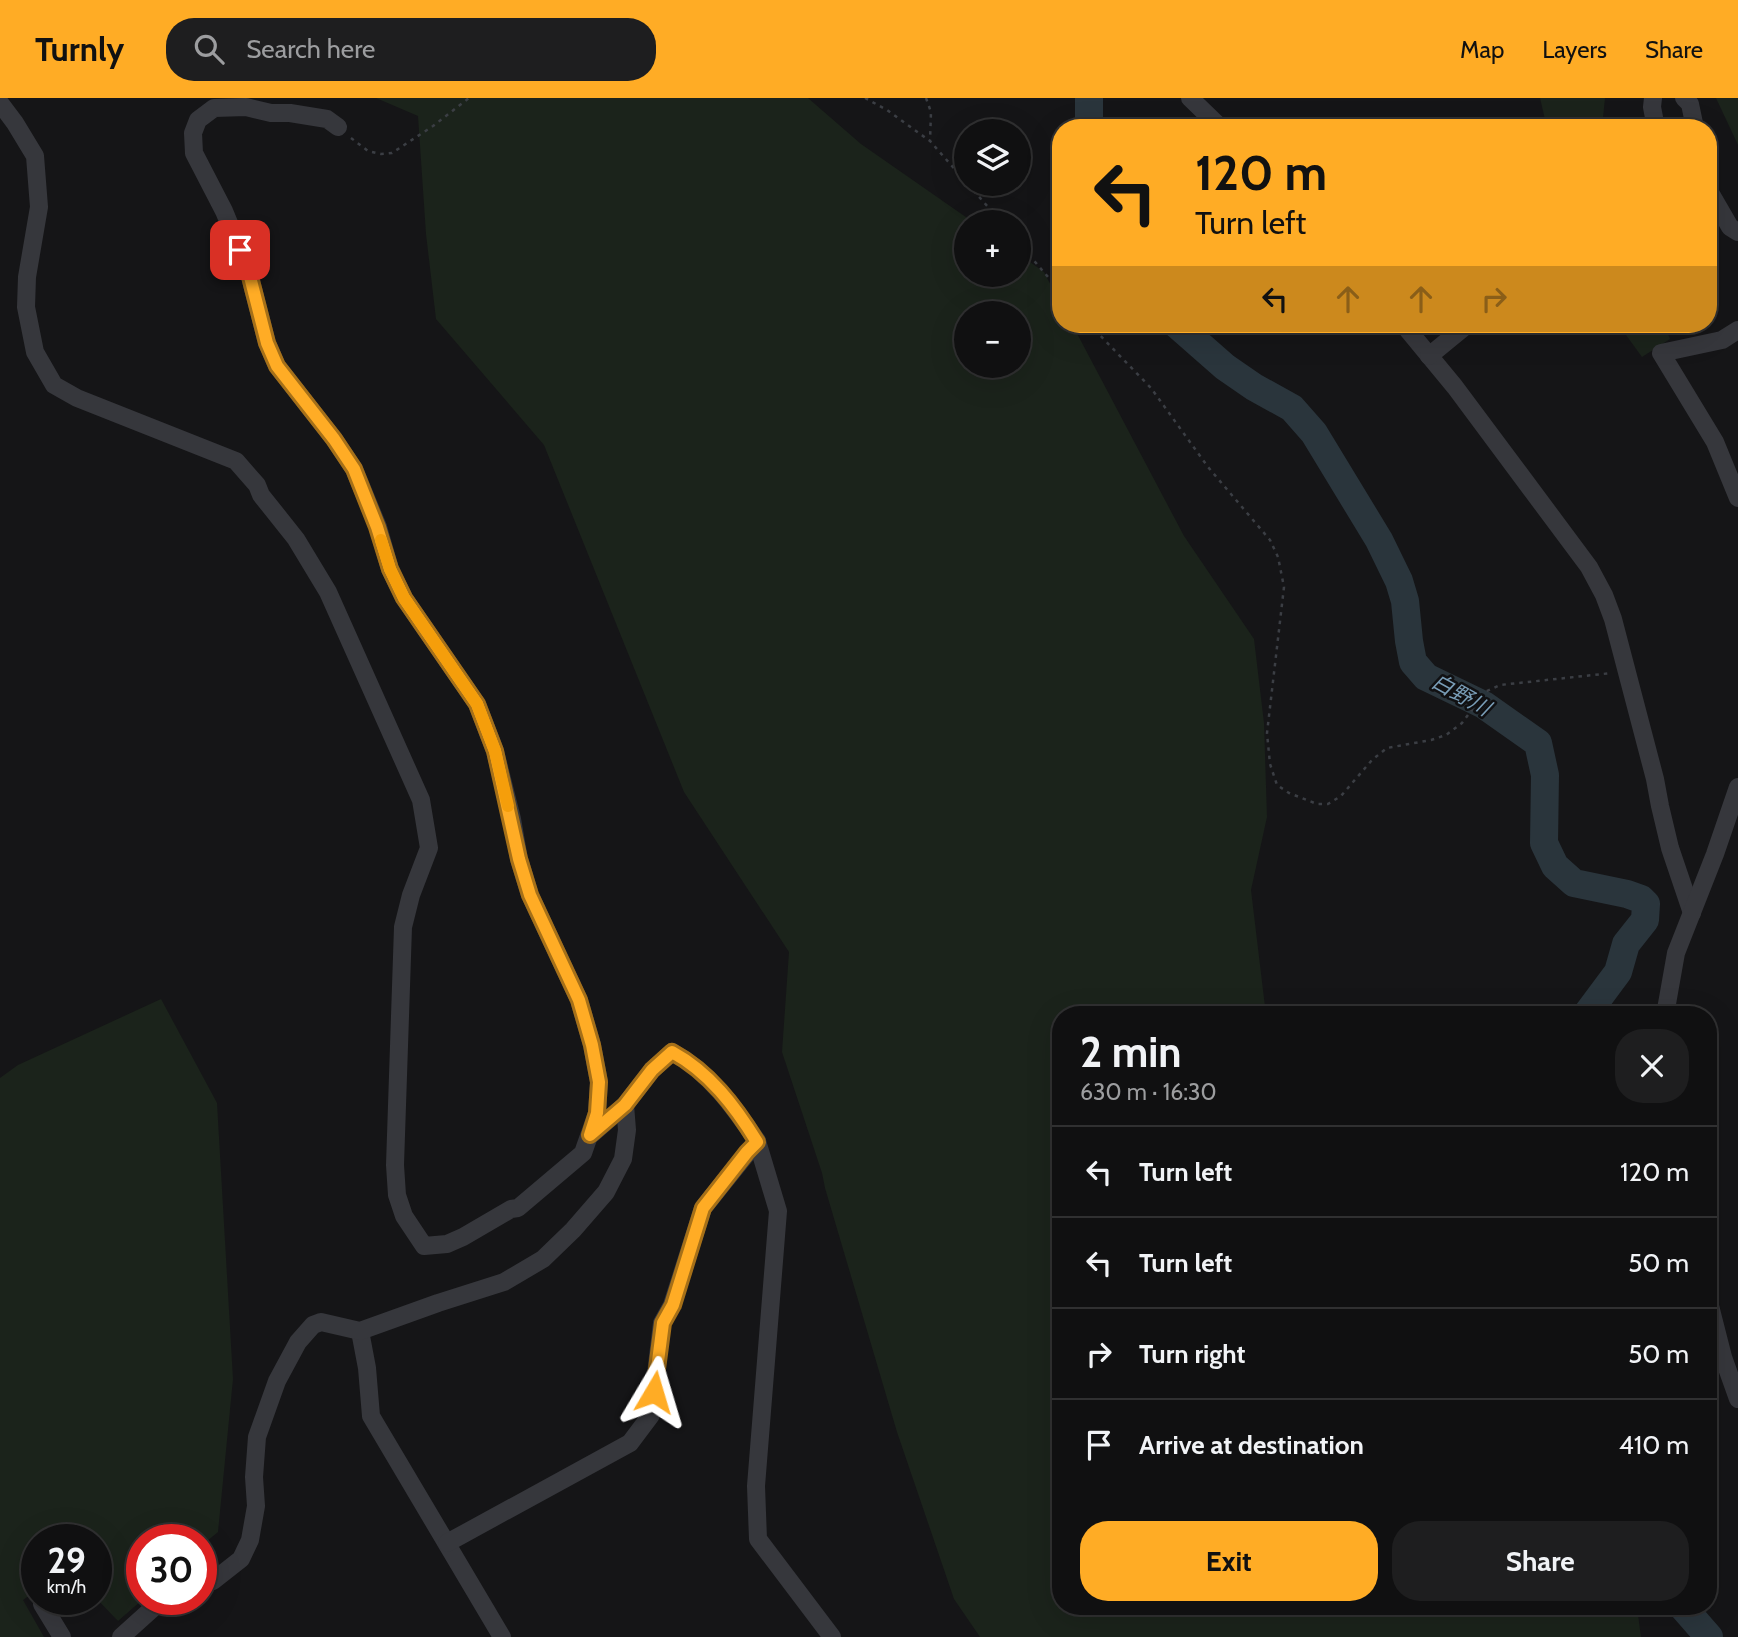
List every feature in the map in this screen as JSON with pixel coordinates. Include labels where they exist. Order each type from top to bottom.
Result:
[{"type":"street","points":[[1190,98],[1212,119]]},
{"type":"street","points":[[1653,98],[1654,119]]},
{"type":"street","points":[[1684,98],[1690,104],[1693,119]]},
{"type":"street","points":[[0,103],[35,156],[39,207],[27,277],[26,307],[35,352],[54,385],[77,398],[236,461],[296,539],[328,592],[421,800],[429,848],[411,895],[403,927],[395,1165],[397,1195],[404,1216],[424,1246],[447,1244],[518,1208],[583,1153],[597,1113],[599,1082],[579,1000],[530,895],[519,859],[495,751],[477,704],[404,598],[390,569],[354,469],[277,366],[267,343],[248,269],[225,211],[194,153],[193,133],[198,120],[214,108],[246,107],[271,113],[290,113],[327,120],[338,127]]},
{"type":"street","points":[[1717,205],[1730,227],[1738,232]]},
{"type":"street","points":[[1738,330],[1722,340],[1661,353],[1715,442],[1738,498]]},
{"type":"street","points":[[1410,333],[1463,398],[1589,567],[1604,595],[1627,671],[1670,848],[1692,913]]},
{"type":"street","points":[[1429,356],[1457,333]]},
{"type":"street","points":[[1667,1006],[1676,953],[1738,787]]},
{"type":"street","points":[[590,1135],[625,1105],[652,1070],[672,1052],[705,1074],[740,1115],[757,1142],[778,1210],[756,1486],[758,1539],[832,1637]]},
{"type":"street","points":[[217,1578],[241,1559],[250,1540],[256,1506],[254,1477],[257,1437],[277,1381],[298,1342],[313,1325],[321,1322],[360,1331],[505,1282],[543,1259],[606,1192],[623,1159],[627,1130],[625,1105]]},
{"type":"street","points":[[447,1543],[630,1443],[651,1415],[663,1323],[673,1305],[703,1208],[757,1142]]},
{"type":"street","points":[[360,1331],[367,1368],[371,1416],[502,1637]]},
{"type":"street","points":[[1717,1333],[1738,1399]]},
{"type":"street","points":[[49,1615],[62,1637]]},
{"type":"street","points":[[121,1637],[145,1615]]},
{"type":"path","points":[[338,127],[368,150],[392,153],[433,126],[468,98]]},
{"type":"path","points":[[865,98],[887,110],[930,141],[954,168]]},
{"type":"path","points":[[926,98],[931,112],[930,141]]},
{"type":"path","points":[[978,196],[991,210]]},
{"type":"path","points":[[1031,257],[1052,281]]},
{"type":"path","points":[[1098,333],[1151,388],[1208,467],[1270,540],[1278,557],[1284,587],[1267,733],[1270,764],[1277,785],[1289,793],[1317,804],[1328,804],[1341,796],[1372,760],[1387,748],[1446,735],[1462,723],[1485,692],[1500,685],[1627,671]]},
{"type":"shaded area","points":[[376,98],[808,98],[861,144],[956,210],[954,287],[1031,287],[1031,263],[1044,272],[1052,288],[1052,333],[1077,333],[1184,536],[1254,639],[1264,723],[1267,817],[1251,890],[1265,1006],[1052,1006],[1052,1615],[1638,1615],[1641,1637],[980,1637],[954,1599],[897,1432],[822,1173],[782,1052],[789,952],[684,792],[544,445],[436,319],[426,234],[418,116]]},
{"type":"shaded area","points":[[1540,98],[1605,98],[1603,119],[1545,119]]},
{"type":"shaded area","points":[[1716,98],[1738,98],[1738,145]]},
{"type":"shaded area","points":[[1625,333],[1668,333],[1670,339],[1642,357]]},
{"type":"shaded area","points":[[161,999],[217,1103],[233,1379],[218,1532],[217,1524],[126,1524],[126,1614],[118,1621],[112,1615],[112,1524],[21,1524],[21,1615],[32,1615],[44,1637],[0,1637],[0,1078],[18,1065]]},
{"type":"waterway","name":"白野川","points":[[1089,98],[1089,119]]},
{"type":"waterway","name":"白野川","points":[[1186,333],[1225,367],[1292,408],[1314,433],[1379,540],[1399,581],[1405,601],[1413,662],[1426,677],[1484,705],[1538,743],[1545,775],[1544,843],[1555,866],[1574,883],[1627,894],[1646,904],[1645,920],[1626,944],[1618,972],[1593,1006]]},
{"type":"waterway","name":"白野川","points":[[1690,1615],[1709,1637]]},
{"type":"slow traffic","points":[[381,540],[390,569],[404,598],[477,704],[495,751],[508,806]]},
{"type":"route","points":[[240,250],[248,269],[267,343],[277,366],[354,469],[390,569],[404,598],[477,704],[495,751],[519,859],[530,895],[579,1000],[592,1045],[599,1082],[597,1113],[590,1135],[625,1105],[652,1070],[672,1052],[705,1074],[740,1115],[757,1142],[703,1208],[673,1305],[663,1323],[654,1392]]}]
